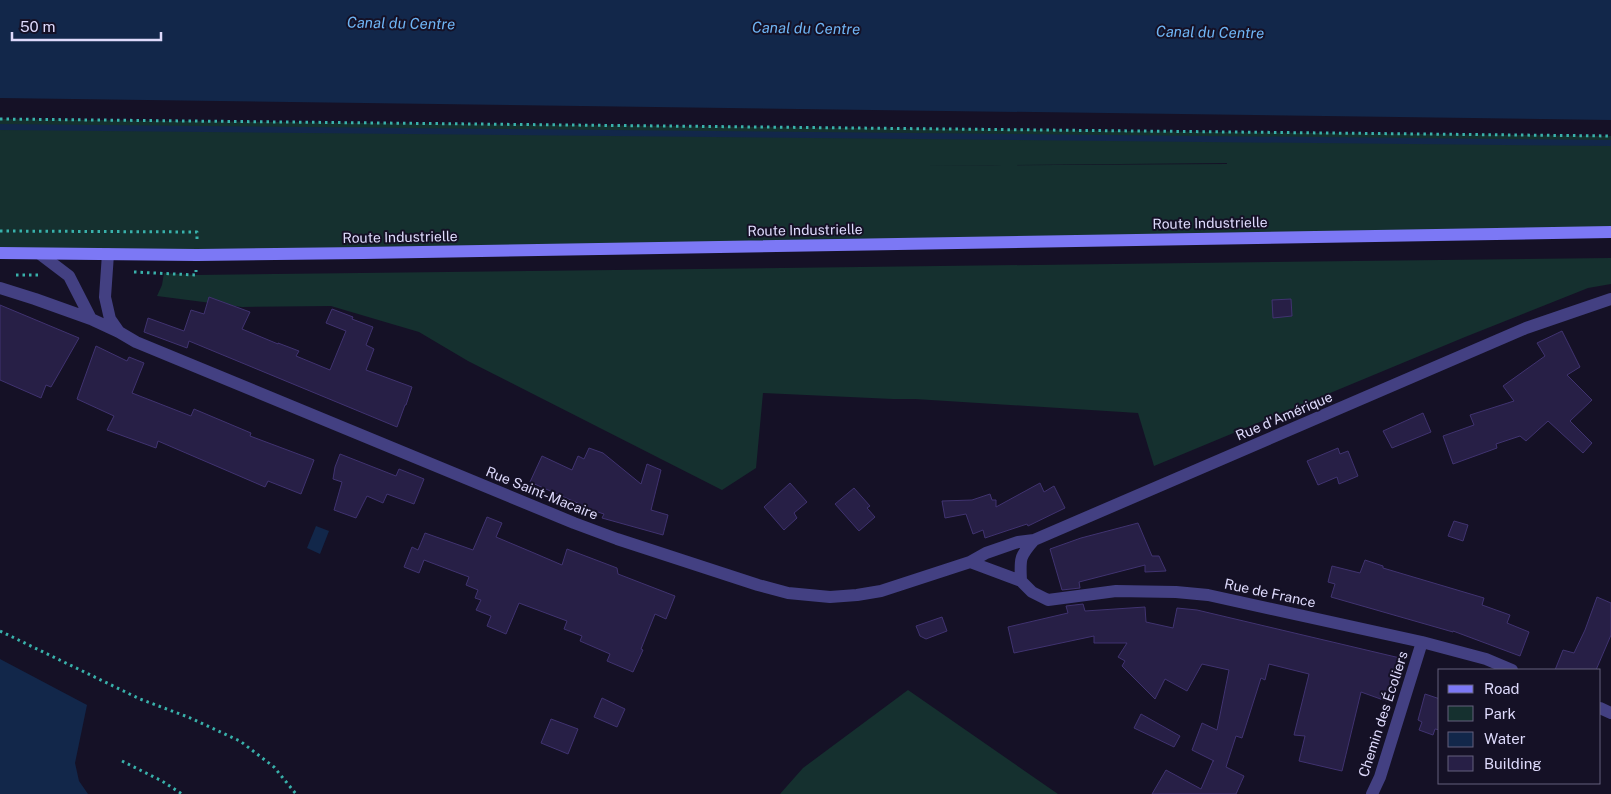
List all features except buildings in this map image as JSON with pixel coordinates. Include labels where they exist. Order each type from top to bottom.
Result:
[{"type":"main road","name":"Route Industrielle","points":[[0,253],[196,255],[373,253],[1611,232]]},
{"type":"street","points":[[40,254],[69,276],[90,320]]},
{"type":"street","points":[[108,254],[105,297],[110,319],[119,332]]},
{"type":"street","name":"Rue Saint-Macaire","points":[[0,288],[90,320],[119,332],[136,342],[574,523],[758,586],[788,593],[814,596],[857,595],[881,591],[970,562]]},
{"type":"street","name":"Rue d'Amérique","points":[[970,562],[986,553],[1018,542],[1034,540],[1526,328],[1611,299]]},
{"type":"street","points":[[1021,581],[1020,563],[1023,553],[1034,540]]},
{"type":"street","name":"Rue de France","points":[[970,562],[1021,581],[1032,592],[1048,600],[1116,591],[1176,592],[1208,595],[1422,642],[1486,659],[1510,669]]},
{"type":"street","name":"Chemin des Écoliers","points":[[1372,794],[1383,769],[1422,642]]},
{"type":"path","points":[[0,119],[1611,136]]},
{"type":"path","points":[[0,231],[197,232]]},
{"type":"path","points":[[106,272],[196,275]]},
{"type":"path","points":[[10,274],[69,276]]},
{"type":"path","points":[[0,631],[140,699],[240,741],[274,767],[296,794]]},
{"type":"path","points":[[122,761],[162,781],[182,794]]},
{"type":"green space","points":[[0,119],[1611,136],[1611,232],[0,253]],"holes":[[[1227,163],[1227,164],[915,166]]]},
{"type":"green space","points":[[1611,258],[1611,284],[1588,288],[1154,466],[1138,413],[915,399],[763,393],[756,468],[722,490],[468,361],[419,332],[331,306],[242,307],[157,296],[162,285],[164,273],[196,275]]},
{"type":"green space","points":[[908,690],[1058,794],[780,794],[803,768]]},
{"type":"water","name":"Canal du Centre","points":[[0,0],[1611,0],[1611,120],[0,98]]},
{"type":"water","points":[[316,526],[329,531],[320,554],[307,548]]},
{"type":"water","points":[[0,659],[87,705],[75,763],[79,781],[88,794],[0,794]]},
{"type":"waterway","points":[[0,127],[1611,143]]}]
